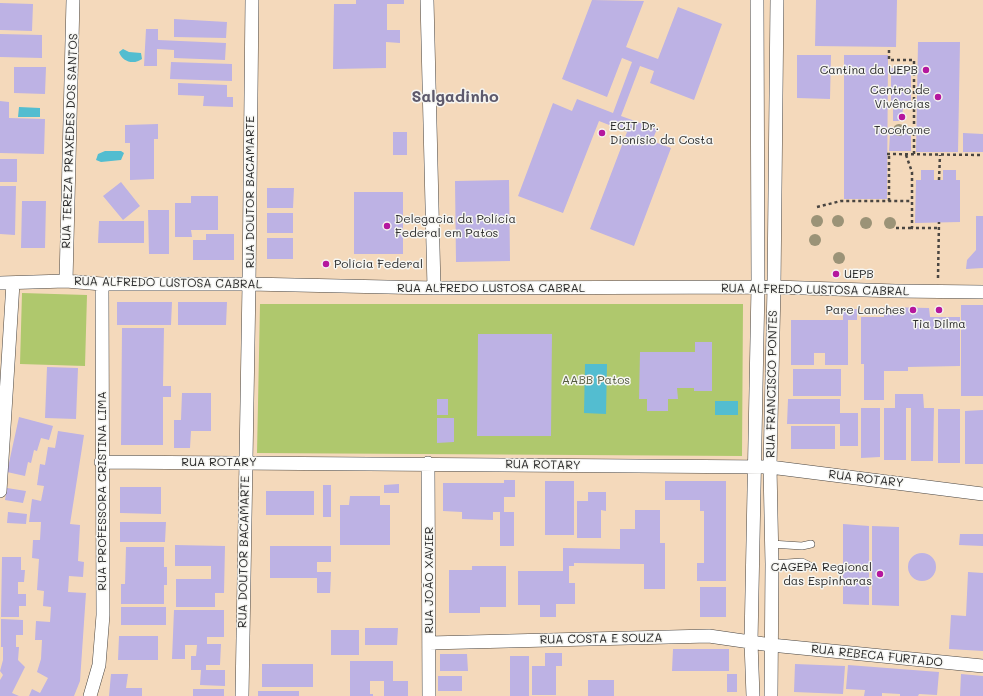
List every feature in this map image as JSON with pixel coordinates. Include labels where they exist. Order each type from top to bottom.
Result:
[{"type":"street","name":"RUA TEREZA PRAXEDES DOS SANTOS","points":[[66,281],[73,0]]},
{"type":"street","name":"RUA DOUTOR BACAMARTE","points":[[242,696],[252,0]]},
{"type":"street","points":[[427,0],[434,288]]},
{"type":"street","name":"RUA FRANCISCO PONTES","points":[[753,696],[751,642],[758,288],[757,0]]},
{"type":"street","name":"RUA FRANCISCO PONTES","points":[[771,696],[772,564],[770,467],[774,287],[777,0]]},
{"type":"street","name":"RUA ALFREDO LUSTOSA CABRAL","points":[[6,283],[66,281],[102,284],[249,284],[434,288],[774,287],[983,292]]},
{"type":"street","points":[[0,491],[6,283]]},
{"type":"street","name":"RUA PROFESSORA CRISTINA LIMA","points":[[90,696],[99,665],[102,645],[102,284]]},
{"type":"street","name":"RUA ROTARY","points":[[101,462],[428,463],[770,467],[983,494]]},
{"type":"street","name":"RUA JOÃO XAVIER","points":[[428,463],[429,696]]},
{"type":"street","name":"RUA COSTA E SOUZA","points":[[429,643],[709,636],[771,645]]},
{"type":"street","name":"RUA REBECA FURTADO","points":[[771,645],[983,666]]},
{"type":"lane","points":[[771,544],[802,546],[811,544]]},
{"type":"lane","points":[[772,564],[802,562],[810,566]]},
{"type":"path","points":[[889,50],[889,60],[914,60],[914,155]]},
{"type":"path","points":[[889,201],[888,155],[914,155],[922,153],[940,155],[983,155]]},
{"type":"path","points":[[906,155],[912,172],[912,228]]},
{"type":"path","points":[[939,180],[940,155]]},
{"type":"path","points":[[817,208],[841,201],[912,201]]},
{"type":"path","points":[[938,292],[939,222]]},
{"type":"path","points":[[896,228],[939,228]]},
{"type":"green space","points":[[22,293],[87,295],[85,366],[20,364]]},
{"type":"green space","name":"AABB Patos","points":[[260,304],[743,304],[742,456],[257,453]]},
{"type":"water","points":[[123,49],[129,52],[141,53],[142,59],[135,62],[125,60],[119,52]]},
{"type":"water","points":[[19,107],[40,108],[40,117],[18,117]]},
{"type":"water","points":[[105,151],[121,151],[124,153],[121,160],[101,162],[96,160],[98,154]]},
{"type":"water","points":[[585,364],[607,364],[606,414],[584,413]]},
{"type":"water","points":[[715,401],[738,401],[738,415],[715,415]]},
{"type":"building","points":[[356,0],[404,0],[404,4],[387,4],[387,30],[400,30],[400,43],[386,42],[386,68],[333,69],[334,4],[356,4]]},
{"type":"building","points":[[592,0],[644,1],[626,47],[658,59],[678,7],[722,24],[694,100],[650,83],[654,71],[640,66],[621,116],[657,129],[652,141],[671,148],[634,246],[590,229],[627,132],[599,121],[563,213],[518,196],[553,103],[572,111],[577,99],[613,113],[632,62],[622,58],[607,97],[562,79]]},
{"type":"building","points":[[816,0],[897,0],[896,47],[815,46]]},
{"type":"building","points":[[0,3],[33,4],[32,31],[0,30]]},
{"type":"building","points":[[174,19],[227,22],[226,38],[174,37]]},
{"type":"building","points":[[146,29],[158,29],[158,40],[226,43],[225,60],[174,58],[174,50],[157,49],[157,66],[144,66]]},
{"type":"building","points":[[0,34],[42,35],[42,58],[0,57]]},
{"type":"building","name":"Centro de Vivências","points":[[918,42],[960,42],[958,152],[916,152]]},
{"type":"building","points":[[797,55],[831,55],[830,99],[797,98]]},
{"type":"building","points":[[844,55],[888,55],[887,199],[844,199]]},
{"type":"building","points":[[171,62],[232,64],[232,81],[170,79]]},
{"type":"building","points":[[14,67],[46,67],[45,94],[14,93]]},
{"type":"building","points":[[891,68],[911,68],[911,101],[891,101]]},
{"type":"building","points":[[178,83],[227,85],[227,97],[233,97],[233,107],[203,106],[204,96],[178,95]]},
{"type":"building","points":[[0,101],[9,102],[9,118],[45,119],[44,154],[0,153]]},
{"type":"building","points":[[893,106],[903,106],[902,121],[893,121]]},
{"type":"building","points":[[158,124],[158,139],[154,139],[154,179],[130,180],[130,143],[125,143],[125,125]]},
{"type":"building","points":[[393,132],[407,132],[407,155],[393,155]]},
{"type":"building","points":[[890,133],[911,133],[911,151],[889,151]]},
{"type":"building","points":[[963,133],[983,134],[983,152],[963,152]]},
{"type":"building","points":[[0,159],[17,159],[17,182],[0,182]]},
{"type":"building","points":[[921,170],[934,170],[934,180],[943,180],[943,170],[956,170],[956,180],[960,180],[960,222],[915,223],[916,180],[921,180]]},
{"type":"building","points":[[509,180],[510,261],[456,262],[455,181]]},
{"type":"building","points":[[121,182],[140,206],[123,220],[103,196]]},
{"type":"building","points":[[0,186],[16,186],[15,235],[0,234]]},
{"type":"building","points":[[267,188],[294,188],[293,208],[267,208]]},
{"type":"building","points":[[354,192],[403,192],[403,254],[354,254]]},
{"type":"building","points":[[191,196],[218,196],[218,230],[191,230],[192,237],[175,237],[175,203],[191,203]]},
{"type":"building","points":[[22,201],[46,201],[45,248],[21,248]]},
{"type":"building","points":[[148,210],[169,210],[169,254],[149,254]]},
{"type":"building","points":[[267,213],[293,213],[293,233],[267,233]]},
{"type":"building","points":[[976,216],[983,216],[983,268],[966,269],[967,260],[976,250]]},
{"type":"building","points":[[99,221],[144,221],[144,243],[98,243]]},
{"type":"building","points":[[206,234],[234,234],[234,260],[193,260],[193,240],[206,240]]},
{"type":"building","points":[[267,238],[293,238],[293,259],[267,259]]},
{"type":"building","points":[[117,302],[172,302],[171,325],[117,325]]},
{"type":"building","points":[[178,302],[227,302],[226,325],[178,325]]},
{"type":"building","points":[[961,305],[983,305],[983,396],[961,396]]},
{"type":"building","points":[[884,307],[929,308],[930,317],[960,317],[960,366],[908,367],[908,371],[884,371],[884,400],[864,400],[864,364],[861,364],[861,317],[884,317]]},
{"type":"building","points":[[843,309],[857,309],[857,320],[848,320],[848,365],[825,365],[825,353],[814,353],[814,365],[791,365],[791,320],[843,320]]},
{"type":"building","points":[[122,328],[164,328],[163,386],[171,386],[171,397],[163,397],[163,445],[121,445]]},
{"type":"building","points":[[478,334],[552,334],[551,436],[477,436]]},
{"type":"building","points":[[695,342],[712,342],[712,391],[694,391],[694,388],[677,388],[678,399],[668,399],[668,411],[647,411],[647,399],[639,399],[640,352],[695,352]]},
{"type":"building","points":[[47,367],[78,368],[76,419],[45,418]]},
{"type":"building","points":[[793,369],[841,369],[841,396],[793,396]]},
{"type":"building","points":[[182,393],[211,393],[211,431],[191,431],[190,448],[174,448],[174,420],[181,420]]},
{"type":"building","points":[[895,394],[923,394],[924,408],[934,408],[933,461],[911,461],[911,408],[906,408],[906,460],[884,460],[884,408],[895,408]]},
{"type":"building","points":[[437,399],[448,399],[448,415],[437,415]]},
{"type":"building","points":[[788,399],[840,399],[840,413],[858,413],[858,446],[840,446],[840,424],[787,424]]},
{"type":"building","points":[[861,408],[880,408],[880,457],[861,458]]},
{"type":"building","points":[[938,409],[960,409],[960,463],[938,463]]},
{"type":"building","points":[[983,410],[983,464],[965,464],[965,411]]},
{"type":"building","points":[[19,417],[53,426],[49,440],[41,438],[37,451],[34,450],[31,463],[28,462],[25,476],[7,472]]},
{"type":"building","points":[[437,418],[454,418],[454,442],[437,443]]},
{"type":"building","points":[[791,426],[835,426],[835,449],[791,449]]},
{"type":"building","points":[[58,431],[84,435],[70,524],[80,525],[78,561],[84,562],[83,577],[69,576],[68,592],[86,593],[80,681],[74,696],[29,696],[32,689],[40,693],[48,678],[37,672],[41,659],[42,640],[35,640],[36,621],[50,622],[51,607],[43,606],[44,591],[37,590],[39,559],[32,558],[33,540],[40,540],[41,522],[29,522],[32,499],[41,501],[44,486],[37,485],[40,464],[45,465],[48,447],[55,448]]},
{"type":"building","points":[[504,480],[515,480],[515,497],[504,497],[504,512],[514,512],[514,546],[500,546],[500,512],[493,512],[493,520],[462,519],[462,512],[443,511],[443,483],[504,483]]},
{"type":"building","points":[[545,481],[574,481],[574,535],[545,535]]},
{"type":"building","points":[[665,481],[726,481],[726,581],[697,581],[697,563],[704,563],[704,511],[700,511],[700,500],[665,500]]},
{"type":"building","points":[[399,484],[399,493],[384,493],[384,485]]},
{"type":"building","points":[[323,485],[331,485],[331,517],[323,517]]},
{"type":"building","points":[[120,487],[161,487],[161,514],[120,513]]},
{"type":"building","points":[[7,488],[26,491],[23,503],[5,500]]},
{"type":"building","points":[[266,491],[314,491],[314,515],[266,515]]},
{"type":"building","points":[[588,492],[606,492],[606,511],[601,510],[601,538],[577,538],[577,501],[588,501]]},
{"type":"building","points":[[350,496],[380,496],[380,505],[390,505],[390,545],[340,545],[340,505],[349,505]]},
{"type":"building","points":[[635,510],[660,510],[660,543],[665,543],[665,589],[644,589],[644,564],[574,563],[574,566],[569,566],[569,583],[575,583],[575,604],[556,604],[556,617],[540,617],[540,605],[518,605],[518,571],[563,571],[563,548],[620,549],[620,529],[635,529]]},
{"type":"building","points":[[8,512],[27,514],[26,524],[7,523]]},
{"type":"building","points":[[120,522],[166,522],[165,542],[120,542]]},
{"type":"building","points":[[843,524],[869,526],[869,605],[843,604]]},
{"type":"building","points":[[872,526],[899,527],[899,606],[872,605]]},
{"type":"building","points":[[960,534],[983,534],[983,546],[959,545]]},
{"type":"building","points":[[175,545],[225,546],[224,593],[215,593],[215,607],[176,607],[176,579],[211,579],[211,566],[175,566]]},
{"type":"building","points":[[270,546],[331,546],[331,562],[317,562],[317,572],[331,572],[330,593],[317,593],[317,578],[270,578]]},
{"type":"building","points":[[126,547],[164,547],[164,567],[167,567],[167,585],[164,585],[164,604],[121,604],[121,584],[125,584]]},
{"type":"building","points":[[922,553],[932,557],[936,567],[932,577],[922,581],[912,577],[908,567],[912,557]]},
{"type":"building","points":[[2,557],[21,557],[21,570],[25,570],[24,582],[18,582],[18,594],[26,594],[26,606],[19,606],[19,617],[1,617]]},
{"type":"building","points":[[472,566],[506,566],[506,607],[480,607],[480,613],[449,613],[449,570],[472,570]]},
{"type":"building","points":[[968,572],[983,573],[983,651],[949,649],[951,615],[966,616]]},
{"type":"building","points":[[700,587],[726,587],[726,617],[700,617]]},
{"type":"building","points":[[121,607],[166,607],[166,625],[121,625]]},
{"type":"building","points":[[174,610],[224,610],[224,637],[207,637],[207,644],[221,644],[220,665],[206,665],[206,670],[225,670],[225,686],[200,685],[201,670],[191,670],[191,656],[196,656],[197,645],[185,645],[185,659],[172,659]]},
{"type":"building","points":[[1,619],[23,620],[23,635],[16,635],[16,647],[19,647],[18,660],[25,667],[12,693],[19,696],[0,696],[0,680],[3,675],[0,671],[3,660],[3,647],[1,647]]},
{"type":"building","points":[[365,628],[398,628],[397,645],[365,645]]},
{"type":"building","points":[[331,630],[359,630],[359,655],[331,655]]},
{"type":"building","points":[[119,636],[158,636],[158,660],[118,660]]},
{"type":"building","points":[[673,649],[729,649],[729,671],[672,671]]},
{"type":"building","points":[[545,653],[562,653],[562,666],[556,666],[556,695],[532,695],[532,666],[545,666]]},
{"type":"building","points":[[440,654],[467,654],[468,671],[440,671]]},
{"type":"building","points":[[510,656],[529,656],[529,696],[510,696]]},
{"type":"building","points":[[350,661],[393,661],[393,681],[408,681],[408,696],[384,696],[384,681],[370,681],[370,694],[373,694],[373,696],[350,696]]},
{"type":"building","points":[[262,664],[313,664],[313,687],[262,687]]},
{"type":"building","points":[[795,664],[845,666],[843,694],[794,692]]},
{"type":"building","points":[[848,665],[939,672],[937,695],[919,694],[918,696],[900,696],[900,694],[882,693],[882,696],[864,696],[865,690],[846,689]]},
{"type":"building","points":[[111,674],[128,674],[126,688],[142,688],[142,696],[109,696]]},
{"type":"building","points":[[727,674],[737,674],[737,692],[727,692]]},
{"type":"building","points":[[961,674],[983,676],[983,696],[960,696]]},
{"type":"building","points":[[438,676],[462,676],[462,691],[438,691]]},
{"type":"building","points":[[588,680],[614,680],[614,696],[588,696]]},
{"type":"building","points":[[193,689],[224,689],[224,696],[193,696]]},
{"type":"building","points":[[258,691],[299,691],[299,696],[258,696]]},
{"type":"place","name":"Cantina da UEPB","points":[[926,70]]},
{"type":"place","name":"Centro de Vivências","points":[[938,97]]},
{"type":"place","name":"Tocofome","points":[[902,117]]},
{"type":"place","name":"ECIT Dr. Dionísio da Costa","points":[[602,133]]},
{"type":"place","name":"Delegacia da Polícia Federal em Patos","points":[[387,226]]},
{"type":"place","name":"Polícia Federal","points":[[326,264]]},
{"type":"place","name":"UEPB","points":[[836,274]]},
{"type":"place","name":"Pare Lanches","points":[[913,310]]},
{"type":"place","name":"Tia Dilma","points":[[939,310]]},
{"type":"place","name":"CAGEPA Regional das Espinharas","points":[[880,574]]},
{"type":"district","name":"Salgadinho","points":[[455,97]]}]
